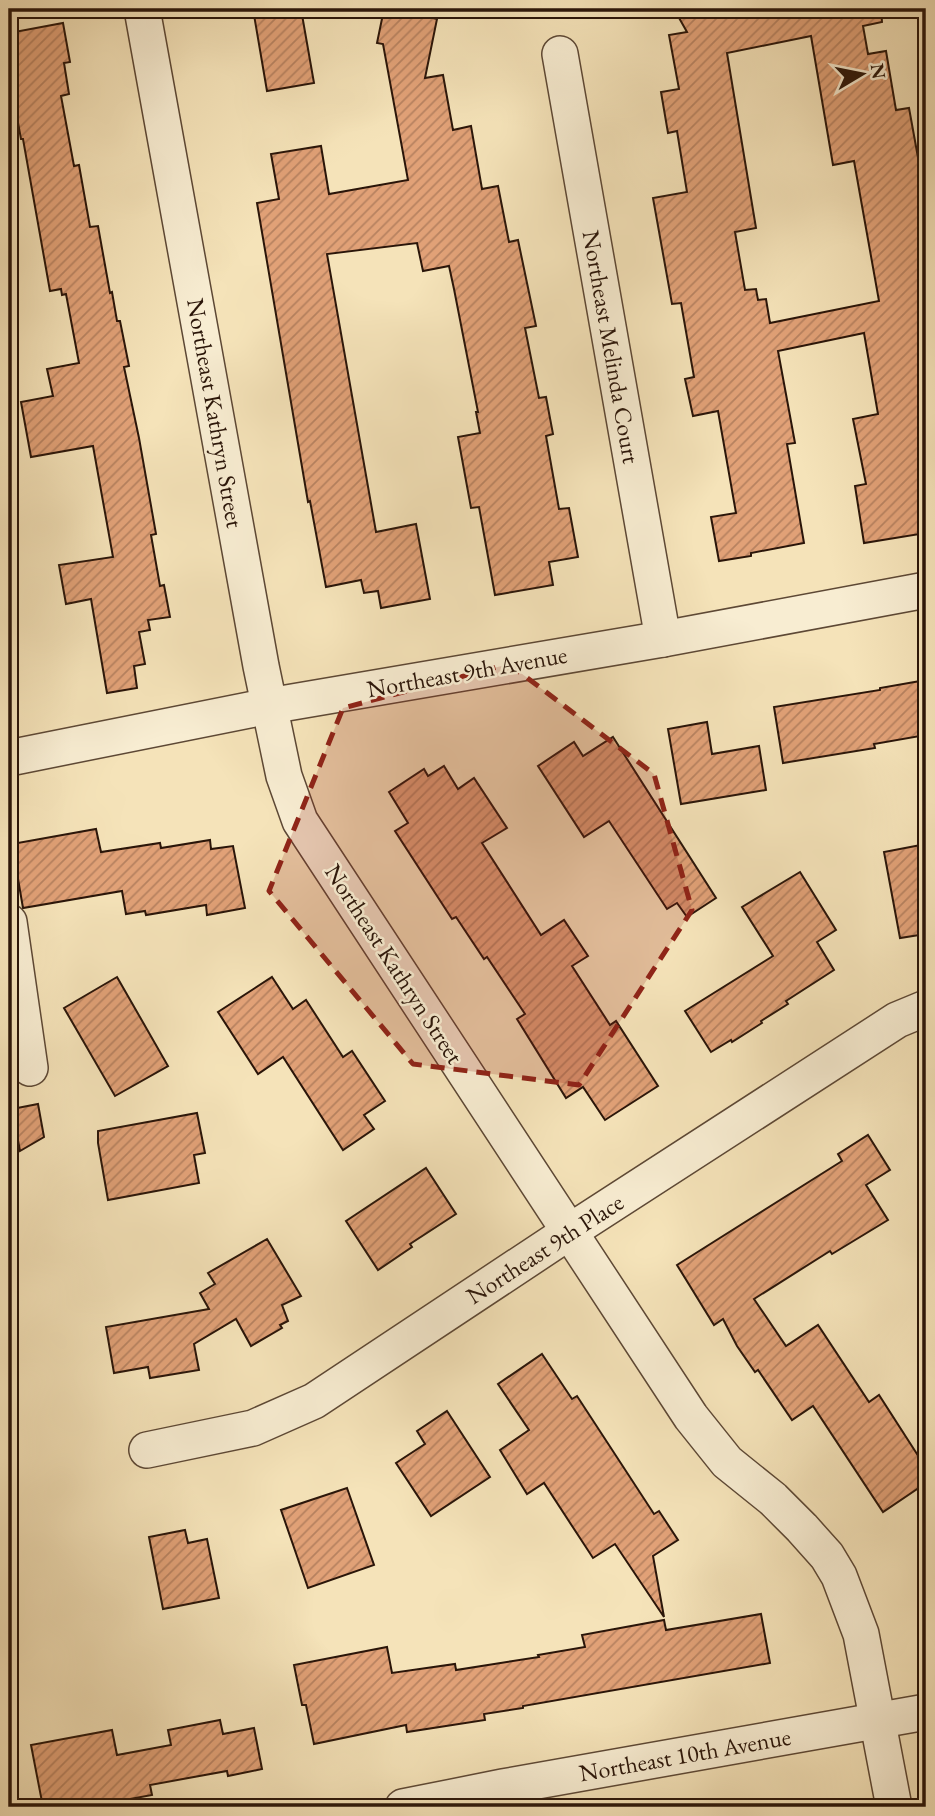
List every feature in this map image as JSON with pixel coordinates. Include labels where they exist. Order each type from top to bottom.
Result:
[{"type":"street","name":"Northeast Kathryn Street","points":[[142,9],[269,706],[284,776],[300,821],[691,1417],[727,1462],[773,1499],[827,1556],[839,1576],[861,1634],[894,1807]]},
{"type":"street","name":"Northeast Melinda Court","points":[[560,54],[663,639]]},
{"type":"street","name":"Northeast 9th Avenue","points":[[9,758],[269,706],[663,639],[926,590]]},
{"type":"street","points":[[9,922],[30,1068]]},
{"type":"street","name":"Northeast 9th Place","points":[[147,1450],[253,1428],[314,1401],[897,1020],[926,1008]]},
{"type":"street","name":"Northeast 10th Avenue","points":[[403,1807],[459,1801],[926,1712]]},
{"type":"highlighted area","points":[[509,664],[654,774],[692,910],[579,1085],[413,1064],[269,891],[343,708]]},
{"type":"building","points":[[253,9],[301,9],[314,83],[267,91]]},
{"type":"building","points":[[384,9],[434,9],[433,18],[437,19],[425,78],[443,75],[453,130],[471,126],[482,189],[498,186],[509,242],[518,240],[536,326],[525,328],[539,398],[546,397],[553,434],[546,436],[559,509],[569,508],[578,557],[549,562],[553,585],[495,595],[479,507],[471,508],[458,437],[480,433],[449,266],[423,271],[417,243],[327,254],[376,532],[416,524],[430,599],[381,608],[378,591],[364,593],[361,580],[326,587],[310,501],[308,502],[257,203],[279,199],[271,154],[321,146],[329,194],[408,180],[383,44],[377,43]]},
{"type":"building","points":[[674,9],[881,9],[882,22],[863,26],[868,54],[886,51],[896,110],[909,108],[919,163],[926,162],[926,533],[864,543],[855,486],[866,484],[853,419],[878,414],[864,333],[778,351],[795,443],[787,444],[804,543],[719,561],[711,517],[736,513],[718,411],[693,416],[685,379],[694,377],[681,303],[672,304],[653,198],[687,192],[677,131],[668,133],[661,92],[679,89],[669,35],[687,32]],"holes":[[[811,36],[833,165],[854,161],[879,301],[770,323],[766,299],[758,300],[756,289],[745,290],[735,232],[756,228],[727,53]]]},
{"type":"building","points":[[63,23],[70,62],[64,63],[69,94],[61,96],[74,166],[79,165],[90,227],[98,226],[110,293],[112,292],[117,321],[120,321],[129,366],[124,367],[156,534],[151,535],[160,586],[164,585],[170,617],[148,620],[150,630],[139,632],[145,664],[134,666],[137,688],[107,693],[91,599],[66,604],[59,565],[113,557],[93,446],[31,457],[21,402],[53,396],[47,369],[79,363],[66,294],[62,295],[61,289],[50,291],[9,74],[9,33]]},
{"type":"building","points":[[926,680],[926,735],[874,744],[875,748],[783,763],[774,707]]},
{"type":"building","points":[[707,722],[712,754],[759,746],[766,790],[681,804],[668,729]]},
{"type":"building","points":[[613,737],[716,898],[687,917],[677,903],[667,909],[609,821],[584,837],[538,766],[574,742],[583,756]]},
{"type":"building","points":[[444,766],[458,789],[474,778],[507,828],[482,843],[541,935],[564,920],[588,956],[572,966],[610,1025],[616,1021],[658,1086],[605,1120],[583,1087],[566,1098],[517,1019],[525,1014],[487,957],[484,959],[456,917],[452,919],[395,831],[408,823],[389,792],[424,769],[428,776]]},
{"type":"building","points":[[96,829],[101,852],[160,843],[161,848],[210,840],[211,849],[233,846],[245,908],[207,915],[206,905],[146,915],[145,911],[126,914],[122,891],[23,908],[12,844]]},
{"type":"building","points":[[926,844],[926,934],[900,938],[884,852]]},
{"type":"building","points":[[800,872],[836,930],[817,942],[834,970],[786,1001],[788,1004],[761,1021],[762,1023],[711,1052],[685,1011],[773,956],[742,907]]},
{"type":"building","points":[[117,977],[168,1066],[115,1096],[64,1008]]},
{"type":"building","points":[[272,977],[293,1009],[306,1000],[343,1057],[352,1051],[385,1101],[364,1115],[374,1129],[343,1150],[283,1057],[258,1074],[218,1012]]},
{"type":"building","points":[[38,1104],[44,1137],[20,1151],[12,1109]]},
{"type":"building","points":[[197,1113],[205,1153],[194,1155],[199,1183],[108,1200],[98,1131]]},
{"type":"building","points":[[868,1135],[890,1170],[866,1185],[888,1220],[832,1254],[830,1251],[754,1299],[786,1346],[818,1325],[869,1402],[879,1395],[926,1468],[926,1483],[883,1512],[813,1406],[792,1420],[758,1370],[755,1372],[737,1346],[723,1319],[714,1325],[677,1265],[842,1161],[838,1154]]},
{"type":"building","points":[[426,1168],[456,1214],[410,1244],[412,1247],[378,1270],[346,1221]]},
{"type":"building","points":[[267,1239],[301,1296],[282,1305],[288,1321],[280,1325],[282,1328],[251,1346],[236,1319],[194,1344],[199,1370],[150,1378],[148,1367],[114,1373],[106,1327],[209,1309],[200,1293],[215,1284],[208,1273]]},
{"type":"building","points":[[542,1354],[572,1399],[577,1396],[654,1514],[659,1511],[678,1540],[653,1556],[664,1617],[615,1544],[593,1558],[544,1483],[527,1494],[500,1450],[529,1430],[498,1384]]},
{"type":"building","points":[[447,1411],[490,1477],[431,1516],[396,1463],[425,1444],[417,1431]]},
{"type":"building","points":[[347,1488],[374,1565],[308,1588],[281,1510]]},
{"type":"building","points":[[185,1530],[188,1543],[207,1539],[219,1598],[163,1609],[149,1537]]},
{"type":"building","points":[[761,1614],[770,1663],[523,1706],[484,1714],[485,1720],[407,1732],[406,1725],[314,1744],[294,1665],[387,1647],[392,1673],[455,1664],[456,1670],[585,1647],[582,1635],[664,1620],[666,1630]]},
{"type":"building","points":[[220,1720],[223,1734],[254,1728],[262,1769],[228,1776],[227,1771],[150,1785],[152,1795],[119,1801],[121,1807],[43,1807],[31,1745],[112,1730],[117,1755],[171,1745],[168,1730]]}]
